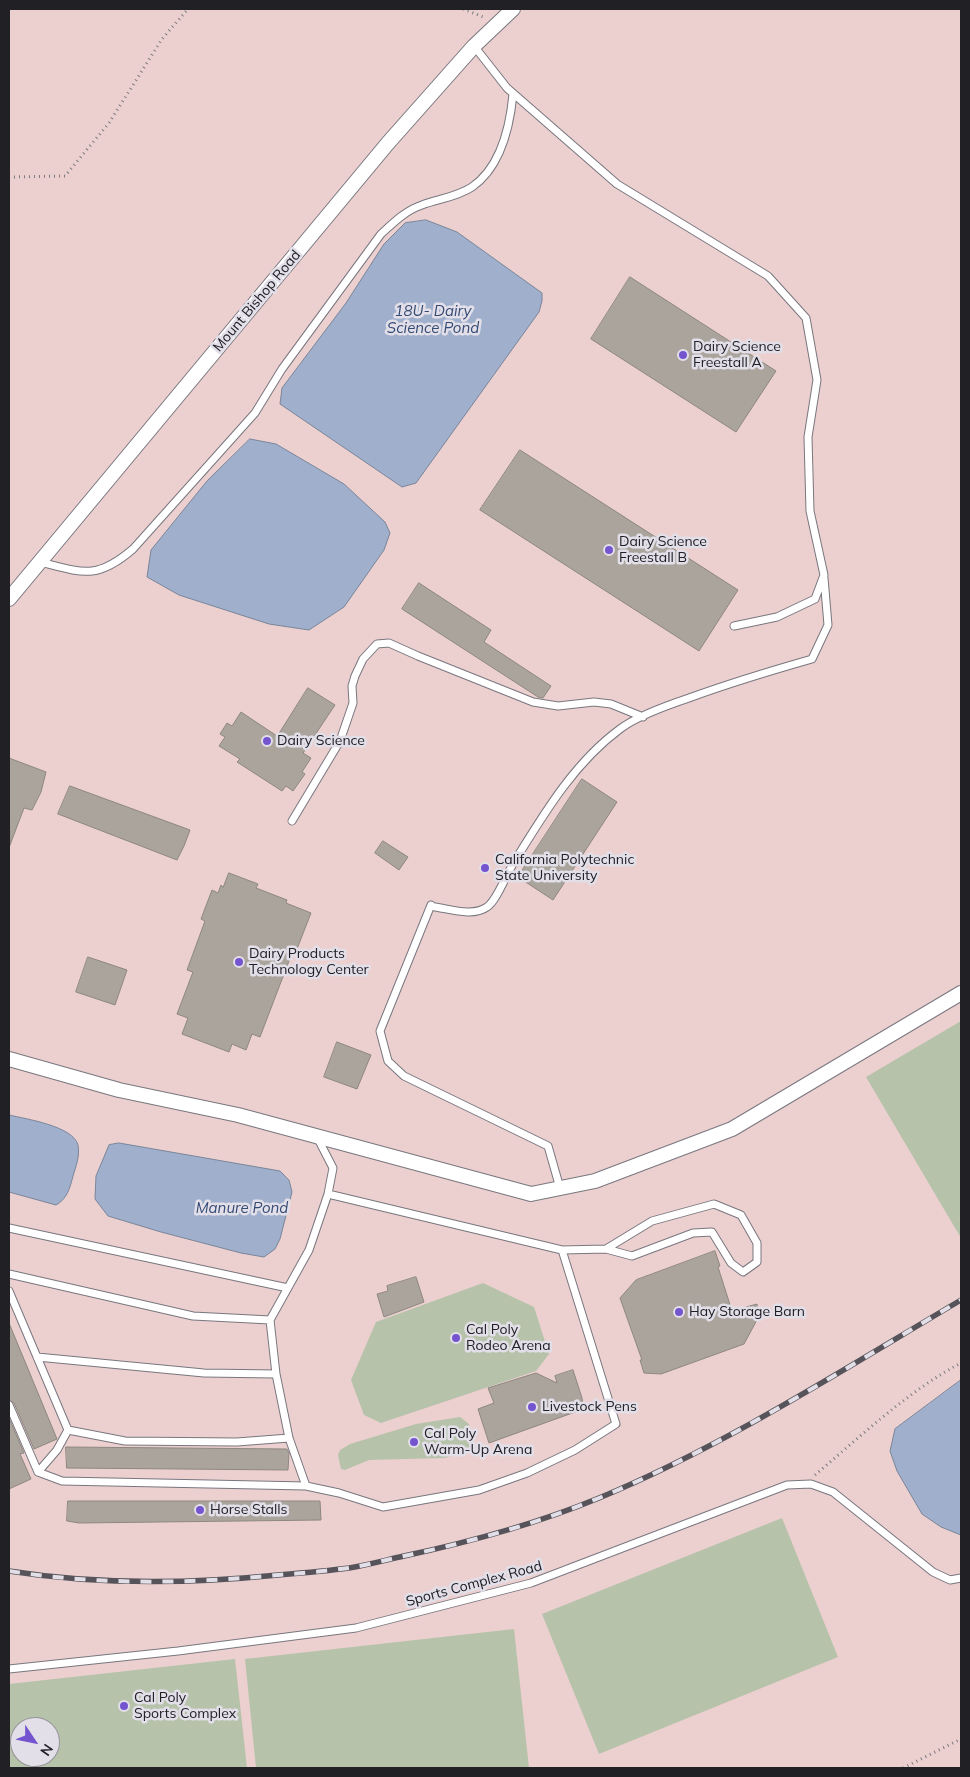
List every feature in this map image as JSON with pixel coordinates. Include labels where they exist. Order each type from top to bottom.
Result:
[{"type":"street","name":"Mount Bishop Road","points":[[9,599],[388,143],[474,46],[512,9]]},
{"type":"street","points":[[9,1060],[119,1090],[238,1115],[531,1194],[595,1181],[732,1129],[961,993]]},
{"type":"lane","points":[[474,46],[513,94],[617,184],[768,276],[806,318],[817,380],[808,437],[810,511],[824,575],[828,625],[812,659],[742,678],[662,707],[621,728],[596,749],[566,782],[514,860],[492,902],[486,908],[471,912],[433,906],[380,1031],[388,1061],[404,1076],[548,1146],[560,1188]]},
{"type":"lane","points":[[40,562],[74,571],[91,573],[118,562],[133,549],[254,413],[282,369],[381,234],[399,218],[420,205],[447,199],[472,187],[484,176],[503,144],[511,115],[513,94]]},
{"type":"lane","points":[[734,626],[777,617],[815,599],[824,575]]},
{"type":"lane","points":[[292,821],[340,741],[353,703],[352,686],[354,676],[363,659],[377,644],[389,643],[533,702],[558,706],[594,702],[611,704],[643,717]]},
{"type":"lane","points":[[306,1486],[289,1438],[276,1374],[270,1320],[309,1250],[328,1194],[333,1168],[317,1137]]},
{"type":"lane","points":[[328,1194],[562,1250],[606,1249],[632,1256],[693,1233],[712,1232],[731,1263],[743,1272],[757,1262],[757,1243],[741,1215],[714,1204],[652,1221],[606,1249]]},
{"type":"lane","points":[[9,1228],[288,1288]]},
{"type":"lane","points":[[9,1405],[38,1472],[62,1481],[306,1486],[338,1493],[383,1507],[479,1490],[527,1473],[576,1450],[616,1424],[562,1250]]},
{"type":"lane","points":[[9,1274],[193,1316],[270,1320]]},
{"type":"lane","points":[[9,1291],[68,1430]]},
{"type":"lane","points":[[37,1357],[204,1373],[276,1374]]},
{"type":"lane","points":[[68,1430],[125,1441],[237,1442],[289,1438]]},
{"type":"lane","points":[[38,1472],[57,1450],[68,1430]]},
{"type":"lane","name":"Sports Complex Road","points":[[9,1670],[356,1628],[531,1584],[787,1485],[811,1484],[833,1492],[933,1572],[950,1580],[961,1578]]},
{"type":"path","points":[[9,177],[65,176],[109,123],[162,39],[188,9]]},
{"type":"path","points":[[463,9],[498,23]]},
{"type":"path","points":[[811,1484],[813,1476],[872,1427],[938,1376],[961,1363]]},
{"type":"path","points":[[903,1768],[961,1739]]},
{"type":"shaded area","name":"California Polytechnic State University","points":[[9,9],[961,9],[961,1768],[9,1768]]},
{"type":"green space","points":[[961,1021],[961,1238],[866,1077]]},
{"type":"green space","name":"Cal Poly Rodeo Arena","points":[[483,1283],[534,1307],[549,1354],[536,1371],[381,1423],[364,1415],[351,1380],[376,1322]]},
{"type":"green space","name":"Cal Poly Warm-Up Arena","points":[[460,1417],[469,1424],[474,1449],[445,1458],[369,1460],[345,1470],[341,1469],[338,1455],[340,1450],[350,1444],[416,1424]]},
{"type":"green space","points":[[782,1518],[838,1657],[599,1754],[542,1614]]},
{"type":"green space","points":[[514,1629],[529,1768],[256,1768],[245,1659]]},
{"type":"green space","name":"Cal Poly Sports Complex","points":[[235,1659],[247,1768],[9,1768],[9,1684]]},
{"type":"water","name":"18U- Dairy Science Pond","points":[[426,220],[457,232],[542,293],[542,301],[539,312],[416,483],[402,487],[280,404],[282,388],[346,303],[384,244],[405,223]]},
{"type":"water","points":[[250,439],[276,444],[344,484],[385,522],[390,533],[384,550],[344,607],[309,630],[269,624],[179,595],[147,577],[151,550],[207,481]]},
{"type":"water","points":[[9,1115],[58,1128],[74,1138],[78,1145],[77,1161],[69,1189],[63,1200],[56,1205],[9,1192]]},
{"type":"water","name":"Manure Pond","points":[[119,1143],[280,1171],[289,1180],[292,1192],[280,1239],[275,1249],[264,1257],[241,1253],[108,1216],[95,1199],[96,1176],[109,1145]]},
{"type":"water","points":[[961,1380],[961,1535],[941,1527],[922,1514],[897,1471],[890,1451],[895,1429]]},
{"type":"building","name":"Dairy Science Freestall A","points":[[630,277],[776,371],[736,432],[591,339]]},
{"type":"building","name":"Dairy Science Freestall B","points":[[520,450],[738,590],[699,651],[480,510]]},
{"type":"building","points":[[419,583],[491,630],[484,642],[551,686],[543,698],[538,697],[402,609]]},
{"type":"building","name":"Dairy Science","points":[[308,688],[335,705],[303,753],[311,758],[302,772],[305,774],[293,791],[286,786],[282,791],[237,762],[240,759],[219,746],[225,737],[220,734],[227,723],[232,726],[241,712],[277,736]]},
{"type":"building","points":[[9,758],[46,772],[41,792],[32,810],[24,808],[10,845]]},
{"type":"building","points":[[582,779],[617,802],[553,900],[518,877]]},
{"type":"building","points":[[70,786],[190,830],[177,860],[58,814]]},
{"type":"building","points":[[383,841],[408,857],[399,870],[375,853]]},
{"type":"building","name":"Dairy Products Technology Center","points":[[229,873],[258,884],[256,888],[287,900],[286,903],[311,913],[295,954],[292,953],[260,1037],[252,1034],[246,1050],[232,1044],[229,1052],[182,1034],[188,1018],[177,1014],[193,972],[187,970],[205,921],[201,919],[212,890],[218,893]]},
{"type":"building","points":[[88,957],[127,970],[115,1005],[76,992]]},
{"type":"building","points":[[337,1042],[371,1055],[357,1089],[324,1077]]},
{"type":"building","name":"Hay Storage Barn","points":[[715,1251],[732,1311],[757,1304],[758,1318],[744,1344],[661,1374],[644,1373],[640,1360],[642,1360],[620,1298],[636,1280]]},
{"type":"building","points":[[416,1277],[424,1302],[384,1317],[377,1294],[388,1291],[387,1286]]},
{"type":"building","points":[[9,1323],[57,1439],[34,1449],[14,1403],[9,1400]]},
{"type":"building","name":"Livestock Pens","points":[[573,1370],[583,1405],[578,1411],[489,1443],[478,1409],[494,1403],[488,1388],[536,1373],[557,1383],[555,1376]]},
{"type":"building","points":[[9,1418],[24,1453],[20,1454],[31,1479],[9,1489]]},
{"type":"building","name":"Horse Stalls","points":[[66,1447],[287,1449],[289,1453],[288,1470],[67,1468]]},
{"type":"building","name":"Horse Stalls","points":[[68,1501],[320,1501],[321,1520],[79,1523],[67,1521]]},
{"type":"railway","points":[[9,1571],[42,1576],[109,1581],[143,1582],[244,1578],[356,1567],[503,1532],[599,1498],[692,1455],[738,1431],[961,1300]]},
{"type":"place","name":"Dairy Science Freestall A","points":[[683,355]]},
{"type":"place","name":"Dairy Science Freestall B","points":[[609,550]]},
{"type":"place","name":"Dairy Science","points":[[267,741]]},
{"type":"place","name":"California Polytechnic State University","points":[[485,868]]},
{"type":"place","name":"Dairy Products Technology Center","points":[[239,962]]},
{"type":"place","name":"Hay Storage Barn","points":[[679,1312]]},
{"type":"place","name":"Cal Poly Rodeo Arena","points":[[456,1338]]},
{"type":"place","name":"Livestock Pens","points":[[532,1407]]},
{"type":"place","name":"Cal Poly Warm-Up Arena","points":[[414,1442]]},
{"type":"place","name":"Horse Stalls","points":[[200,1510]]},
{"type":"place","name":"Cal Poly Sports Complex","points":[[124,1706]]}]
